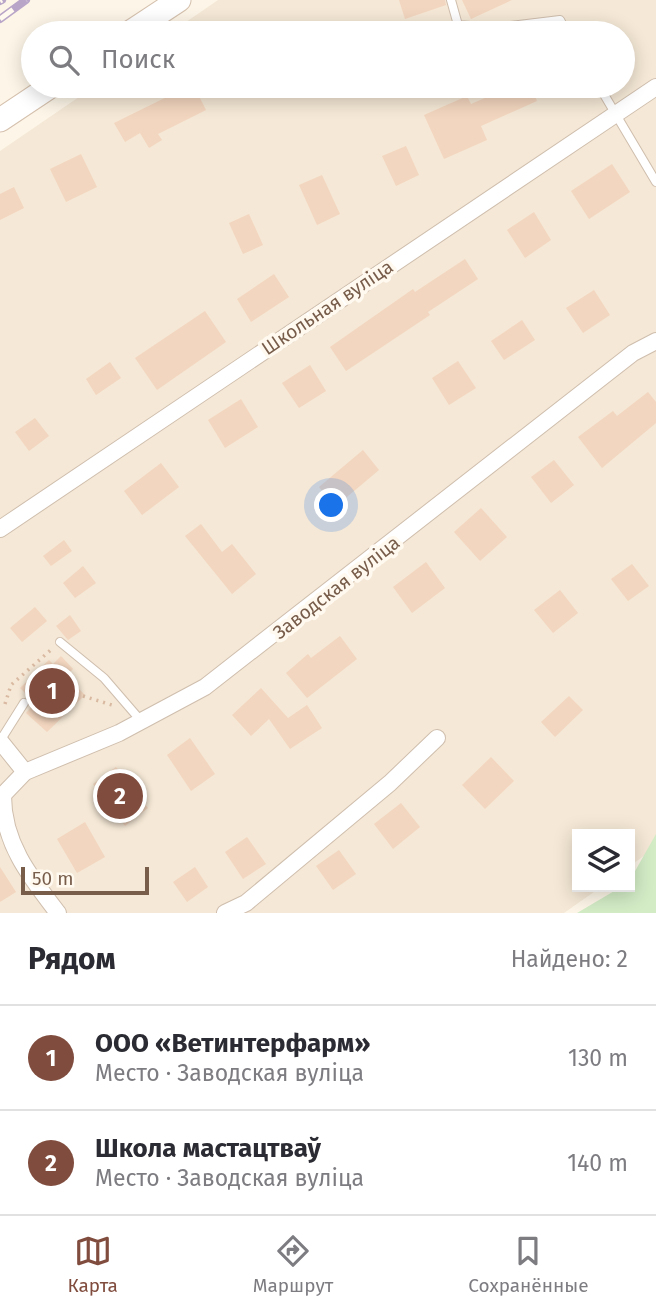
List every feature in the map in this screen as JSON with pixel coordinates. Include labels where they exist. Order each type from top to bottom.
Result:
[{"type":"main road","points":[[147,21],[178,0]]},
{"type":"main road","points":[[0,120],[33,98]]},
{"type":"street","name":"Школьная вуліца","points":[[0,529],[656,87]]},
{"type":"street","name":"Заводская вуліца","points":[[25,772],[142,722],[205,687],[249,656],[624,361],[656,341]]},
{"type":"street","points":[[225,913],[246,903],[390,783],[437,738]]},
{"type":"street","points":[[0,741],[25,772],[1,797],[3,819],[11,843],[23,866],[58,913]]},
{"type":"lane","points":[[451,0],[457,21]]},
{"type":"lane","points":[[605,98],[656,182]]},
{"type":"lane","points":[[60,642],[104,678],[142,722]]},
{"type":"lane","points":[[0,741],[24,704]]},
{"type":"path","points":[[10,707],[2,703],[11,685],[60,642]]},
{"type":"shaded area","points":[[218,0],[656,0],[656,847],[635,862],[635,829],[572,829],[572,892],[594,892],[564,913],[0,913],[0,151],[77,98],[635,98],[635,21],[187,21]]},
{"type":"green space","points":[[656,834],[656,913],[577,913],[613,892],[635,892],[635,871]]},
{"type":"building","points":[[399,0],[445,0],[446,5],[405,19]]},
{"type":"building","points":[[462,0],[512,0],[471,19]]},
{"type":"building","points":[[165,98],[200,98],[206,110],[158,134],[162,140],[149,148],[140,133],[125,142],[114,123]]},
{"type":"building","points":[[462,98],[468,98],[471,104],[485,98],[536,98],[537,101],[481,126],[487,140],[444,159],[424,115]]},
{"type":"building","points":[[406,146],[419,175],[396,186],[382,156]]},
{"type":"building","points":[[81,154],[97,187],[66,202],[50,169]]},
{"type":"building","points":[[612,164],[630,192],[589,219],[571,191]]},
{"type":"building","points":[[322,175],[340,214],[317,225],[299,185]]},
{"type":"building","points":[[14,187],[24,208],[0,220],[0,194]]},
{"type":"building","points":[[534,212],[551,240],[525,258],[507,230]]},
{"type":"building","points":[[249,214],[263,245],[243,254],[229,223]]},
{"type":"building","points":[[465,259],[478,279],[346,371],[330,347],[413,289],[415,292]]},
{"type":"building","points":[[274,274],[289,297],[251,322],[237,299]]},
{"type":"building","points":[[594,290],[610,315],[583,333],[566,308]]},
{"type":"building","points":[[205,311],[226,342],[157,390],[135,358]]},
{"type":"building","points":[[522,320],[535,340],[504,360],[491,341]]},
{"type":"building","points":[[458,361],[476,388],[449,405],[432,378]]},
{"type":"building","points":[[110,362],[121,378],[96,395],[86,379]]},
{"type":"building","points":[[310,365],[326,391],[299,408],[282,383]]},
{"type":"building","points":[[648,392],[656,402],[656,423],[602,468],[578,437],[613,411],[617,416]]},
{"type":"building","points":[[241,399],[258,427],[225,448],[208,420]]},
{"type":"building","points":[[35,418],[49,436],[29,451],[15,432]]},
{"type":"building","points":[[363,450],[379,470],[335,507],[319,487]]},
{"type":"building","points":[[554,460],[574,485],[551,503],[531,477]]},
{"type":"building","points":[[161,463],[179,487],[142,515],[124,491]]},
{"type":"building","points":[[481,508],[507,537],[480,561],[454,532]]},
{"type":"building","points":[[201,524],[222,552],[232,544],[256,574],[232,594],[185,536]]},
{"type":"building","points":[[64,540],[72,551],[51,566],[43,556]]},
{"type":"building","points":[[426,562],[445,588],[412,613],[393,587]]},
{"type":"building","points":[[632,564],[649,586],[628,601],[611,579]]},
{"type":"building","points":[[83,566],[96,583],[75,598],[63,583]]},
{"type":"building","points":[[560,590],[578,613],[553,633],[534,610]]},
{"type":"building","points":[[35,607],[47,621],[22,642],[10,628]]},
{"type":"building","points":[[70,615],[81,631],[68,640],[56,626]]},
{"type":"building","points":[[340,636],[357,659],[307,698],[286,673],[308,654],[311,658]]},
{"type":"building","points":[[61,656],[73,669],[66,676],[85,695],[47,732],[26,713],[35,703],[20,688],[49,660],[53,664]]},
{"type":"building","points":[[261,688],[288,718],[307,705],[322,728],[290,749],[269,719],[251,736],[232,715]]},
{"type":"building","points":[[569,696],[583,710],[555,737],[541,722]]},
{"type":"building","points":[[190,738],[215,774],[191,791],[167,755]]},
{"type":"building","points":[[491,757],[514,781],[485,809],[462,785]]},
{"type":"building","points":[[116,767],[148,808],[125,826],[93,784]]},
{"type":"building","points":[[401,803],[420,827],[393,849],[374,824]]},
{"type":"building","points":[[85,822],[105,857],[77,873],[57,839]]},
{"type":"building","points":[[247,837],[266,864],[243,879],[225,852]]},
{"type":"building","points":[[339,850],[356,874],[333,890],[316,866]]},
{"type":"building","points":[[0,867],[16,892],[0,902]]},
{"type":"building","points":[[195,867],[208,887],[187,902],[173,882]]},
{"type":"railway","points":[[0,19],[26,0]]},
{"type":"place","name":"ООО «Ветинтерфарм»","points":[[52,691]]},
{"type":"place","name":"Школа мастацтваў","points":[[120,796]]}]
